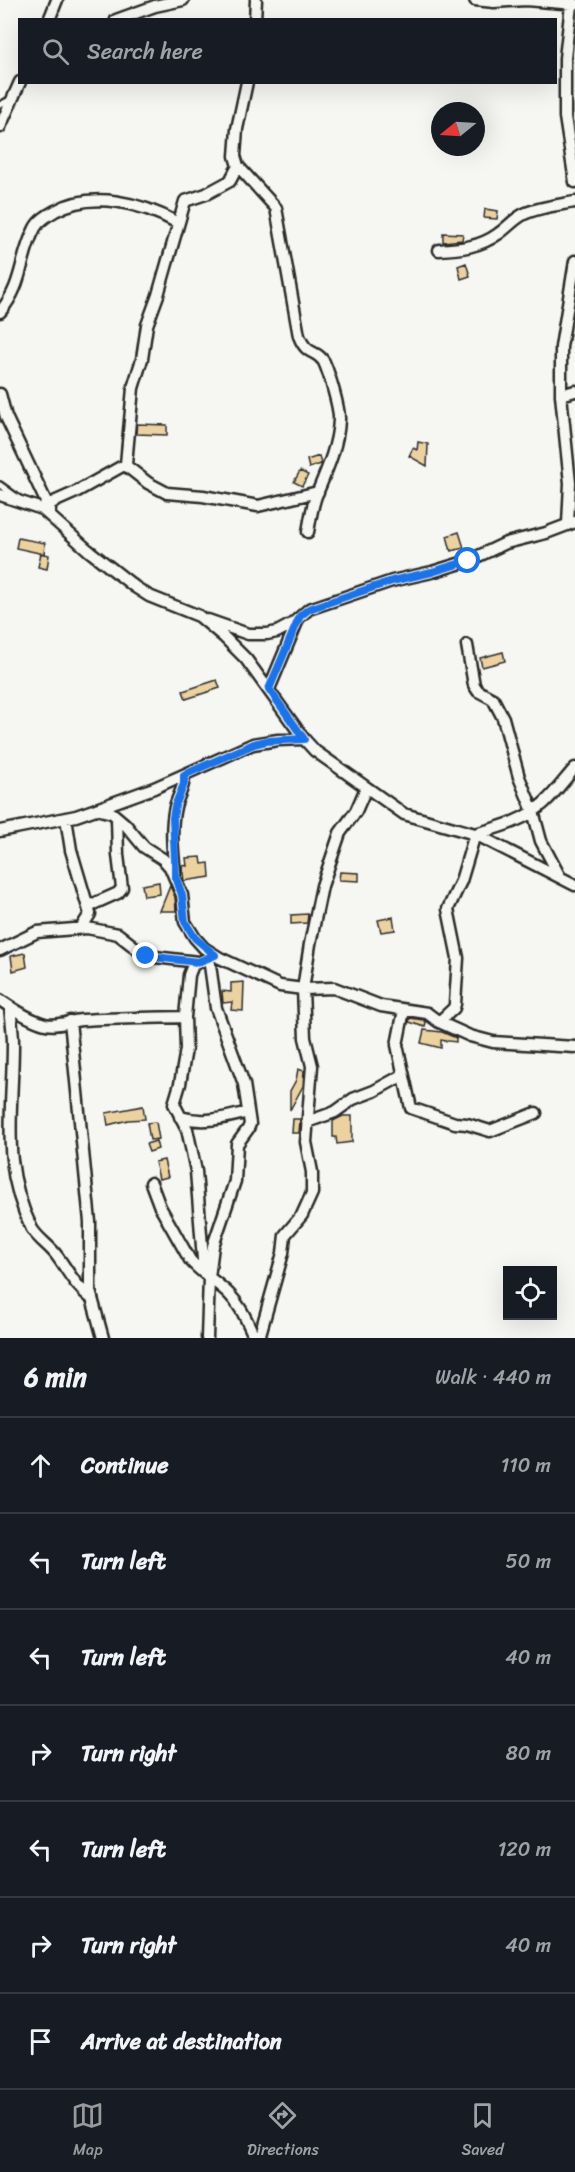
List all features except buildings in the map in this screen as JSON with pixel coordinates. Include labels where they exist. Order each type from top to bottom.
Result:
[{"type":"street","points":[[50,18],[57,0]]},
{"type":"street","points":[[122,18],[155,6],[183,0]]},
{"type":"street","points":[[255,18],[256,0]]},
{"type":"street","points":[[475,0],[494,2],[526,0],[573,5],[565,58],[565,117],[575,182]]},
{"type":"street","points":[[0,127],[19,84]]},
{"type":"street","points":[[247,84],[237,129],[235,156],[238,166],[276,208],[299,336],[305,349],[318,355],[324,363],[339,409],[337,431],[328,469],[318,492],[308,532]]},
{"type":"street","points":[[47,505],[125,465],[128,459],[133,388],[142,359],[147,325],[185,201],[206,194],[230,181],[238,166]]},
{"type":"street","points":[[0,312],[9,302],[18,282],[36,225],[64,206],[83,200],[116,202],[160,213],[178,223]]},
{"type":"street","points":[[439,250],[463,249],[481,243],[497,235],[526,213],[575,202]]},
{"type":"street","points":[[0,495],[42,509],[88,550],[149,596],[248,633],[267,634],[288,627],[309,609],[392,581],[468,561],[506,543],[546,533],[572,523],[561,395],[561,347],[575,261]]},
{"type":"street","points":[[561,395],[575,391]]},
{"type":"street","points":[[0,394],[10,426],[54,518]]},
{"type":"street","points":[[125,465],[148,483],[167,493],[203,496],[258,506],[318,492]]},
{"type":"street","points":[[199,616],[246,658],[315,751],[366,788],[404,814],[475,834],[575,885]]},
{"type":"street","points":[[269,689],[300,616]]},
{"type":"street","points":[[467,645],[474,685],[478,691],[493,699],[503,718],[519,777],[537,828],[547,855],[560,877]]},
{"type":"street","points":[[0,831],[66,818],[96,809],[154,788],[254,744],[304,739]]},
{"type":"street","points":[[475,834],[515,822],[532,811],[544,803],[575,768]]},
{"type":"street","points":[[176,878],[173,818],[184,784],[184,775]]},
{"type":"street","points":[[257,1338],[282,1253],[283,1240],[289,1229],[302,1215],[312,1193],[312,1172],[306,1149],[312,1070],[305,1038],[303,988],[322,886],[340,834],[356,811],[366,788]]},
{"type":"street","points":[[537,828],[544,803]]},
{"type":"street","points":[[96,809],[110,812],[125,824],[144,847],[163,859],[176,878],[182,895],[185,922],[207,958],[216,1008],[244,1084],[250,1127],[237,1144],[235,1181],[206,1274]]},
{"type":"street","points":[[66,818],[71,850],[89,906],[90,914],[81,928]]},
{"type":"street","points":[[89,906],[118,893],[122,888],[117,818]]},
{"type":"street","points":[[440,1022],[454,1008],[456,993],[458,958],[448,909],[461,881],[475,834]]},
{"type":"street","points":[[0,950],[37,932],[81,928],[118,934],[146,956],[207,958],[287,988],[334,988],[374,1004],[427,1013],[440,1022],[470,1036],[493,1042],[575,1047]]},
{"type":"street","points":[[207,958],[193,965],[189,975],[185,1017],[186,1049],[180,1084],[174,1101],[174,1106],[189,1135],[196,1171],[206,1274],[207,1338]]},
{"type":"street","points":[[0,1000],[45,1024],[64,1025],[70,1021],[185,1017]]},
{"type":"street","points":[[10,1006],[13,1043],[6,1148],[7,1167],[21,1210],[32,1229],[56,1254],[74,1283],[91,1298]]},
{"type":"street","points":[[404,1010],[397,1045],[411,1108],[454,1123],[490,1131],[536,1113]]},
{"type":"street","points":[[70,1021],[90,1221],[91,1298],[103,1338]]},
{"type":"street","points":[[307,1122],[335,1112],[353,1099],[403,1075]]},
{"type":"street","points":[[180,1117],[201,1121],[248,1112]]},
{"type":"street","points":[[151,1183],[160,1207],[190,1260],[230,1294],[257,1338]]},
{"type":"lane","points":[[0,105],[12,100]]},
{"type":"lane","points":[[0,485],[27,504]]},
{"type":"route","points":[[146,956],[198,962],[215,955],[195,938],[183,918],[182,895],[176,878],[173,851],[175,806],[185,783],[184,775],[240,748],[266,741],[304,739],[269,689],[300,616],[305,610],[392,581],[468,561]]}]
